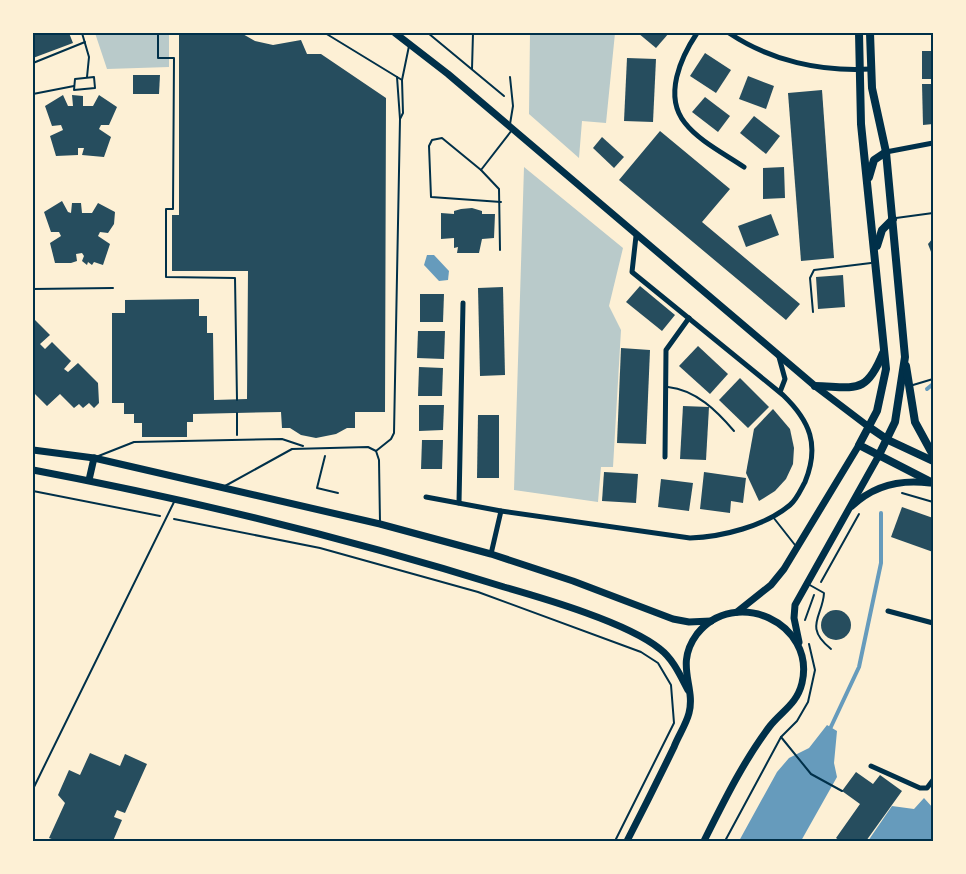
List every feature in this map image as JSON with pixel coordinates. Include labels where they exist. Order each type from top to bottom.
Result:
[{"type":"main road","points":[[395,33],[511,128],[815,386],[888,440],[933,461]]},
{"type":"main road","points":[[737,612],[771,585],[797,548],[869,427],[886,376],[876,251],[861,124],[859,33]]},
{"type":"main road","points":[[870,33],[871,69],[886,152],[912,414],[916,428],[933,455]]},
{"type":"main road","points":[[868,180],[874,160],[886,152]]},
{"type":"main road","points":[[876,251],[882,230],[893,219]]},
{"type":"main road","points":[[815,386],[853,387],[866,383],[876,373],[885,349]]},
{"type":"main road","points":[[704,841],[771,726],[790,707],[798,695],[803,675],[794,618],[795,605],[888,440],[895,422],[905,357]]},
{"type":"main road","points":[[859,444],[878,457],[933,483]]},
{"type":"main road","points":[[33,450],[94,458],[225,486],[380,524],[492,554],[573,581],[673,619],[689,622],[711,621],[737,612],[754,612],[770,617],[789,632],[801,654]]},
{"type":"main road","points":[[89,480],[94,458]]},
{"type":"main road","points":[[33,470],[89,480],[384,549],[544,599],[628,631],[659,648],[670,658],[688,690]]},
{"type":"main road","points":[[846,512],[860,498],[876,488],[894,482],[914,480],[933,483]]},
{"type":"main road","points":[[627,841],[690,712],[685,671],[688,651],[697,634],[711,621]]},
{"type":"street","points":[[697,33],[679,66],[676,94],[678,113],[689,128],[744,167]]},
{"type":"street","points":[[729,33],[742,41],[795,63],[871,69]]},
{"type":"street","points":[[742,33],[742,41]]},
{"type":"street","points":[[886,152],[933,143]]},
{"type":"street","points":[[426,497],[501,511],[690,538],[708,538],[772,517],[791,504],[802,489],[813,460],[813,446],[802,416],[780,392],[632,272],[636,236]]},
{"type":"street","points":[[459,503],[463,303]]},
{"type":"street","points":[[664,457],[666,350],[689,318]]},
{"type":"street","points":[[778,353],[785,379],[780,392]]},
{"type":"street","points":[[492,554],[501,511]]},
{"type":"street","points":[[888,611],[933,623]]},
{"type":"street","points":[[871,766],[920,788],[927,789],[933,780]]},
{"type":"lane","points":[[82,33],[89,57],[87,78]]},
{"type":"lane","points":[[325,33],[402,80]]},
{"type":"lane","points":[[33,63],[85,42]]},
{"type":"lane","points":[[375,451],[391,439],[394,433],[400,119],[403,113],[402,80],[409,43]]},
{"type":"lane","points":[[396,76],[397,114],[400,119]]},
{"type":"lane","points":[[94,77],[96,87],[76,91],[75,80],[87,78],[94,77]]},
{"type":"lane","points":[[482,170],[511,128],[513,104],[510,77]]},
{"type":"lane","points":[[33,94],[74,86]]},
{"type":"lane","points":[[500,250],[501,202],[499,189],[482,170],[442,138],[432,140],[429,146],[431,197],[501,202]]},
{"type":"lane","points":[[893,219],[933,213]]},
{"type":"lane","points":[[813,312],[810,278],[814,270],[877,263]]},
{"type":"lane","points":[[33,289],[113,288]]},
{"type":"lane","points":[[910,386],[933,379]]},
{"type":"lane","points":[[665,387],[680,388],[696,396],[735,431]]},
{"type":"lane","points":[[94,458],[134,442],[286,440],[305,447]]},
{"type":"lane","points":[[225,486],[284,452],[305,447],[364,447],[375,451],[379,460],[380,524]]},
{"type":"lane","points":[[33,789],[175,500]]},
{"type":"lane","points":[[772,517],[797,548]]},
{"type":"lane","points":[[806,583],[822,590],[824,598],[817,611],[818,633],[831,649]]},
{"type":"path","points":[[158,33],[158,58],[174,58],[173,208],[166,209],[166,277],[235,278],[237,400]]},
{"type":"path","points":[[428,33],[513,104]]},
{"type":"path","points":[[472,69],[473,33]]},
{"type":"path","points":[[237,413],[237,441]]},
{"type":"path","points":[[327,446],[317,488],[338,493]]},
{"type":"path","points":[[33,491],[320,548],[478,592],[641,652],[658,663],[671,685],[674,723],[615,841]]},
{"type":"path","points":[[894,492],[911,494],[933,502]]},
{"type":"path","points":[[818,589],[862,507]]},
{"type":"path","points":[[781,737],[811,774],[842,791]]},
{"type":"shaded area","points":[[95,33],[169,33],[169,67],[107,69]]},
{"type":"shaded area","points":[[530,33],[615,33],[606,123],[582,121],[579,158],[529,114]]},
{"type":"shaded area","points":[[524,167],[623,248],[609,306],[621,330],[613,467],[601,467],[598,502],[514,490]]},
{"type":"water","points":[[427,255],[434,255],[449,271],[448,280],[439,281],[424,265]]},
{"type":"water","points":[[827,725],[837,731],[834,763],[837,777],[801,841],[739,841],[777,772],[789,758],[809,748]]},
{"type":"water","points":[[924,798],[933,808],[933,841],[868,841],[892,806],[914,809]]},
{"type":"building","points":[[33,33],[69,33],[73,43],[33,58]]},
{"type":"building","points":[[179,33],[241,33],[255,41],[273,45],[301,40],[307,54],[321,54],[386,98],[385,412],[355,412],[355,428],[347,428],[336,434],[316,438],[301,435],[290,428],[282,428],[281,412],[193,414],[193,422],[187,422],[187,437],[142,437],[142,423],[134,423],[134,414],[124,414],[124,403],[112,403],[112,313],[125,313],[125,300],[199,299],[199,316],[207,316],[207,333],[213,333],[214,400],[247,399],[248,271],[172,271],[172,215],[179,215]]},
{"type":"building","points":[[638,33],[669,33],[656,48]]},
{"type":"building","points":[[922,51],[933,51],[933,79],[922,79]]},
{"type":"building","points":[[705,53],[731,70],[716,93],[690,76]]},
{"type":"building","points":[[627,58],[656,59],[653,122],[624,121]]},
{"type":"building","points":[[133,75],[160,75],[159,94],[133,94]]},
{"type":"building","points":[[748,76],[774,86],[766,109],[739,99]]},
{"type":"building","points":[[922,84],[933,84],[933,124],[923,125]]},
{"type":"building","points":[[822,90],[834,258],[801,261],[788,93]]},
{"type":"building","points":[[63,95],[68,106],[73,106],[72,95],[83,96],[83,106],[93,106],[99,95],[117,107],[109,125],[101,125],[99,129],[111,137],[104,157],[82,155],[84,148],[78,148],[78,155],[56,156],[50,136],[63,130],[61,125],[52,126],[45,106]]},
{"type":"building","points":[[705,97],[730,116],[718,132],[692,112]]},
{"type":"building","points":[[754,116],[780,136],[766,154],[740,133]]},
{"type":"building","points":[[660,131],[730,189],[702,222],[800,304],[786,320],[619,180]]},
{"type":"building","points":[[602,137],[624,157],[614,168],[593,148]]},
{"type":"building","points":[[784,167],[785,198],[763,199],[763,168]]},
{"type":"building","points":[[62,201],[71,213],[72,203],[81,203],[82,213],[92,213],[98,203],[115,212],[114,224],[108,233],[100,232],[98,236],[110,244],[103,265],[94,262],[92,265],[88,262],[87,265],[82,261],[84,256],[82,253],[76,254],[77,261],[55,263],[50,243],[61,236],[59,232],[51,232],[44,212]]},
{"type":"building","points":[[472,208],[482,211],[482,214],[495,214],[494,238],[482,239],[479,253],[457,253],[458,247],[454,248],[454,238],[441,239],[441,213],[454,214],[454,211]]},
{"type":"building","points":[[771,214],[779,235],[746,247],[738,226]]},
{"type":"building","points":[[933,238],[933,257],[928,244]]},
{"type":"building","points":[[843,275],[845,307],[818,309],[816,277]]},
{"type":"building","points":[[640,286],[675,315],[662,331],[626,302]]},
{"type":"building","points":[[503,287],[505,375],[480,376],[478,288]]},
{"type":"building","points":[[420,294],[444,294],[443,322],[420,322]]},
{"type":"building","points":[[33,318],[50,335],[40,344],[45,349],[52,342],[71,361],[64,369],[68,372],[78,363],[98,383],[99,403],[94,408],[89,403],[83,408],[79,404],[74,408],[60,394],[47,406],[33,392]]},
{"type":"building","points":[[418,331],[445,331],[444,359],[417,358]]},
{"type":"building","points":[[698,346],[728,374],[710,394],[679,366]]},
{"type":"building","points":[[621,348],[650,350],[646,444],[617,443]]},
{"type":"building","points":[[419,367],[443,368],[442,396],[418,396]]},
{"type":"building","points":[[740,378],[769,407],[748,428],[719,400]]},
{"type":"building","points":[[419,405],[444,405],[443,430],[419,431]]},
{"type":"building","points":[[683,406],[709,407],[706,460],[680,459]]},
{"type":"building","points":[[773,409],[790,429],[794,448],[793,464],[786,479],[775,491],[759,501],[746,473],[754,429]]},
{"type":"building","points":[[478,415],[499,415],[499,478],[477,478]]},
{"type":"building","points":[[422,440],[443,440],[442,469],[421,469]]},
{"type":"building","points":[[604,472],[638,474],[636,503],[602,501]]},
{"type":"building","points":[[704,472],[746,478],[743,503],[731,501],[730,513],[700,509]]},
{"type":"building","points":[[661,479],[693,483],[689,511],[658,507]]},
{"type":"building","points":[[902,507],[933,518],[933,552],[891,537]]},
{"type":"building","points":[[836,610],[842,611],[850,619],[850,631],[842,639],[836,640],[830,639],[822,631],[821,625],[822,619],[830,611]]},
{"type":"building","points":[[90,753],[120,766],[125,754],[147,764],[125,813],[117,810],[114,817],[122,820],[113,841],[57,841],[49,838],[65,803],[58,795],[69,770],[80,775]]},
{"type":"building","points":[[856,772],[873,784],[880,775],[902,791],[866,841],[840,841],[836,838],[860,804],[842,791]]},
{"type":"waterway","points":[[927,389],[933,384]]},
{"type":"waterway","points":[[829,731],[859,667],[881,563],[881,513]]}]
